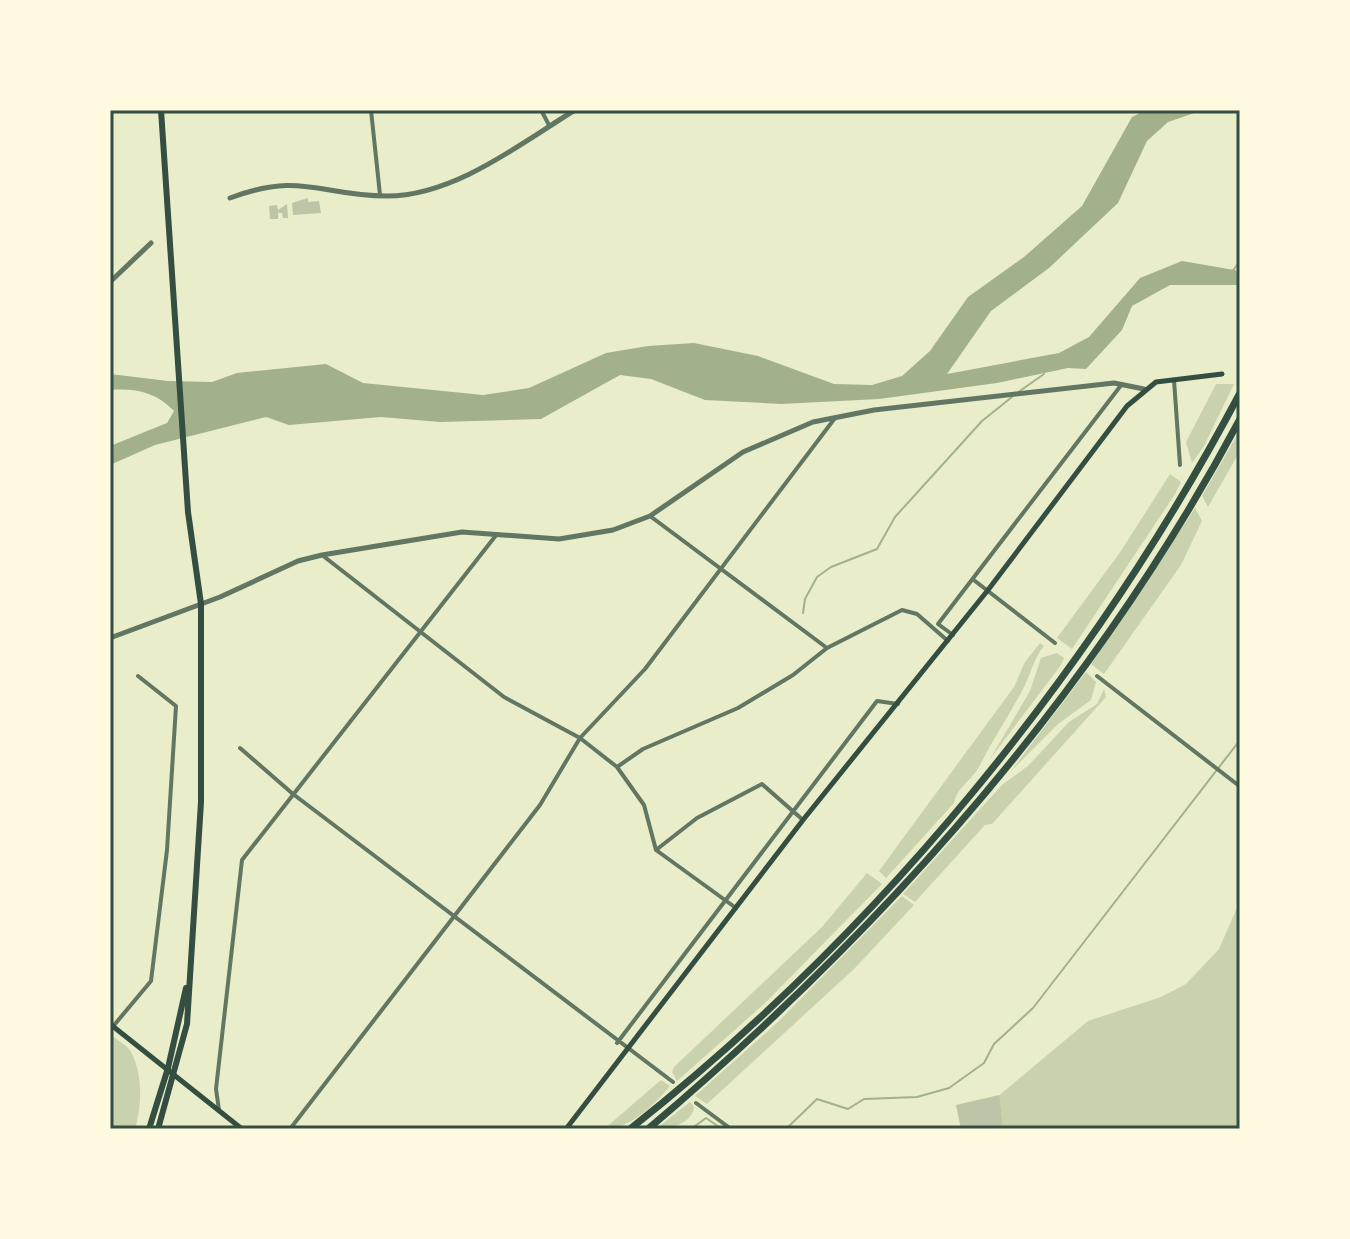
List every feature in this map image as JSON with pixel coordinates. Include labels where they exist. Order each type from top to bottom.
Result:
[{"type":"highway","points":[[158,1129],[187,1024],[201,802],[201,604],[188,512],[161,110]]},
{"type":"highway","points":[[630,1129],[703,1068],[793,984],[954,813],[1098,627],[1175,506],[1240,393]]},
{"type":"highway","points":[[648,1129],[740,1050],[829,964],[930,856],[992,783],[1108,633],[1161,552],[1240,419]]},
{"type":"highway","points":[[149,1129],[168,1068],[190,973]]},
{"type":"main road","points":[[566,1129],[803,820],[988,590],[1127,406],[1156,382],[1222,374]]},
{"type":"main road","points":[[111,1027],[168,1068],[242,1129]]},
{"type":"street","points":[[371,110],[380,196]]},
{"type":"street","points":[[541,110],[549,126]]},
{"type":"street","points":[[230,198],[256,188],[300,183],[380,196],[408,195],[457,179],[575,110]]},
{"type":"street","points":[[110,282],[151,243]]},
{"type":"street","points":[[1174,379],[1180,465]]},
{"type":"street","points":[[110,638],[201,604],[298,561],[322,555],[462,532],[580,538],[650,516],[743,452],[788,431],[835,418],[889,408],[1122,384],[1144,389]]},
{"type":"street","points":[[953,635],[938,624],[975,580],[1122,384]]},
{"type":"street","points":[[290,1129],[540,805],[580,738],[631,686],[722,572],[835,418]]},
{"type":"street","points":[[650,516],[827,648]]},
{"type":"street","points":[[219,1110],[216,1089],[242,860],[497,534]]},
{"type":"street","points":[[322,555],[504,697],[580,738],[617,767],[644,805],[656,850],[736,908]]},
{"type":"street","points":[[975,580],[1055,643]]},
{"type":"street","points":[[617,767],[643,749],[738,708],[793,675],[827,648],[902,610],[917,614],[948,641]]},
{"type":"street","points":[[111,1027],[151,981],[167,850],[176,706],[138,676]]},
{"type":"street","points":[[1097,676],[1238,785]]},
{"type":"street","points":[[617,1043],[877,701],[899,704]]},
{"type":"street","points":[[240,748],[293,794],[617,1043],[673,1082]]},
{"type":"street","points":[[656,850],[697,818],[762,784],[803,820]]},
{"type":"street","points":[[696,1103],[731,1129]]},
{"type":"shaded area","points":[[1146,110],[1203,110],[1168,122],[1147,141],[1118,203],[1049,268],[991,311],[947,374],[1059,353],[1089,337],[1140,278],[1182,261],[1240,271],[1240,285],[1170,285],[1132,306],[1122,330],[1086,369],[1068,368],[997,383],[879,399],[781,404],[705,400],[651,379],[620,375],[541,419],[440,422],[381,417],[289,425],[266,417],[155,445],[110,465],[110,446],[167,423],[174,411],[160,399],[145,393],[110,390],[110,374],[168,381],[212,382],[237,373],[326,364],[363,383],[483,395],[529,388],[606,353],[694,343],[758,356],[834,384],[872,385],[902,376],[930,351],[968,297],[1024,257],[1082,206],[1132,117]]},
{"type":"shaded area","points":[[1216,384],[1234,384],[1204,446],[1192,463],[1186,442]]},
{"type":"shaded area","points":[[1240,430],[1240,451],[1208,507],[1202,496]]},
{"type":"shaded area","points":[[1170,474],[1181,482],[1175,494],[1072,649],[1057,638],[1121,551]]},
{"type":"shaded area","points":[[1195,508],[1202,521],[1181,565],[1104,674],[1091,664]]},
{"type":"shaded area","points":[[1040,643],[1044,646],[1025,685],[976,772],[958,792],[954,803],[886,878],[879,871],[1014,687],[1025,662]]},
{"type":"shaded area","points":[[1057,653],[1064,658],[1061,665],[990,759],[1030,691],[1041,658]]},
{"type":"shaded area","points":[[1086,672],[1096,682],[1091,700],[1058,724],[1011,771]]},
{"type":"shaded area","points":[[1104,689],[1106,697],[992,824],[985,825],[915,902],[903,894],[1002,785],[1028,766],[1069,722],[1097,704]]},
{"type":"shaded area","points":[[867,873],[882,884],[764,1004],[677,1081],[672,1072],[674,1067],[822,927]]},
{"type":"shaded area","points":[[902,896],[914,905],[854,969],[707,1104],[695,1096],[779,1021]]},
{"type":"shaded area","points":[[1240,901],[1240,1129],[959,1129],[1088,1021],[1161,997],[1186,984],[1219,949]]},
{"type":"shaded area","points":[[111,1035],[129,1049],[138,1070],[140,1100],[135,1129],[110,1129]]},
{"type":"shaded area","points":[[661,1080],[670,1086],[649,1108],[632,1121],[604,1129]]},
{"type":"shaded area","points":[[690,1102],[694,1107],[685,1121],[656,1129]]},
{"type":"building","points":[[308,198],[308,202],[319,201],[321,213],[293,215],[292,203]]},
{"type":"building","points":[[287,204],[288,218],[278,213],[278,219],[270,219],[269,206],[277,205],[278,210]]},
{"type":"building","points":[[999,1095],[1003,1129],[961,1129],[956,1105]]},
{"type":"waterway","points":[[1231,273],[1240,261]]},
{"type":"waterway","points":[[1017,393],[1044,374]]},
{"type":"waterway","points":[[803,613],[805,599],[817,577],[831,567],[877,549],[895,517],[982,421],[1012,397]]},
{"type":"waterway","points":[[786,1129],[817,1099],[848,1109],[864,1099],[917,1097],[949,1088],[984,1063],[994,1044],[1033,1008],[1240,740]]},
{"type":"waterway","points":[[691,1129],[706,1118],[722,1129]]}]
